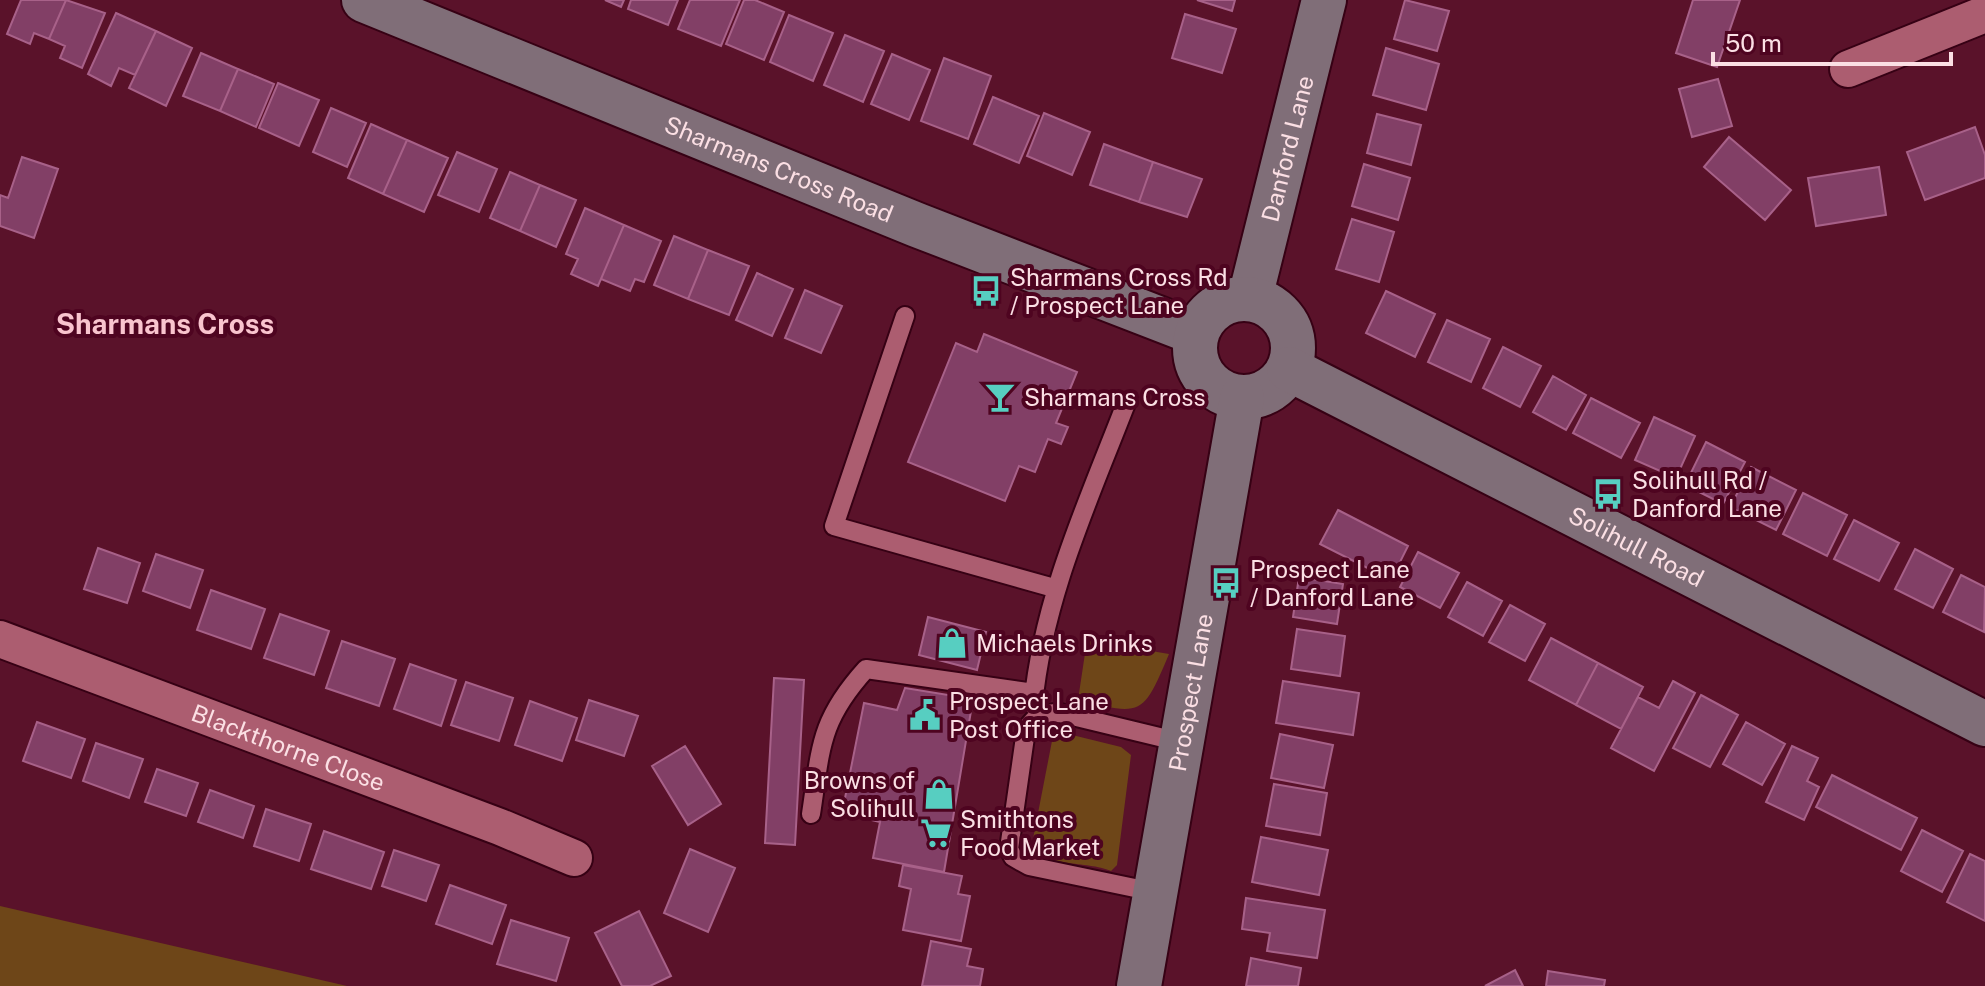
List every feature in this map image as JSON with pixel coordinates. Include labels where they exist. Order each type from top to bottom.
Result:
[{"type":"street","name":"Sharmans Cross Road","points":[[364,0],[917,225],[1196,333]]},
{"type":"street","name":"Danford Lane","points":[[1250,298],[1324,0]]},
{"type":"street","points":[[1848,69],[1985,14]]},
{"type":"street","points":[[1250,298],[1266,304],[1281,315],[1290,329],[1294,346],[1289,369],[1269,391],[1242,398],[1225,394],[1204,377],[1196,362],[1196,333],[1204,317],[1217,306],[1250,298]]},
{"type":"street","name":"Solihull Road","points":[[1289,369],[1985,724]]},
{"type":"street","name":"Prospect Lane","points":[[1139,986],[1242,398]]},
{"type":"street","name":"Blackthorne Close","points":[[0,639],[500,827],[574,858]]},
{"type":"lane","points":[[905,316],[834,526],[1054,588]]},
{"type":"lane","points":[[1032,720],[1034,693],[1054,588],[1125,406]]},
{"type":"lane","points":[[811,814],[824,729],[845,692],[866,669],[1034,693]]},
{"type":"lane","points":[[1154,892],[1029,866],[1013,857],[1009,849],[1026,730],[1032,720],[1043,713],[1060,713],[1180,742]]},
{"type":"shaded area","points":[[1087,640],[1169,654],[1146,700],[1128,709],[1078,700]]},
{"type":"shaded area","points":[[1060,732],[1121,747],[1131,755],[1117,865],[1111,871],[1045,856],[1033,839],[1052,741]]},
{"type":"shaded area","points":[[0,906],[347,986],[0,986]]},
{"type":"building","points":[[21,0],[66,0],[49,39],[34,33],[30,44],[7,34]]},
{"type":"building","points":[[66,0],[105,13],[82,68],[60,58],[65,46],[49,39]]},
{"type":"building","points":[[605,0],[624,0],[621,7]]},
{"type":"building","points":[[631,0],[678,0],[668,25],[628,9]]},
{"type":"building","points":[[690,0],[740,0],[721,46],[678,29]]},
{"type":"building","points":[[744,0],[755,0],[784,12],[764,60],[726,44]]},
{"type":"building","points":[[1197,0],[1235,0],[1232,11]]},
{"type":"building","points":[[1405,0],[1449,11],[1437,51],[1394,39]]},
{"type":"building","points":[[1693,0],[1740,0],[1717,67],[1676,53]]},
{"type":"building","points":[[116,13],[156,31],[135,75],[119,68],[111,86],[88,74]]},
{"type":"building","points":[[1185,14],[1236,29],[1222,73],[1172,58]]},
{"type":"building","points":[[789,15],[833,33],[813,81],[770,62]]},
{"type":"building","points":[[156,31],[192,48],[166,106],[129,88]]},
{"type":"building","points":[[845,35],[884,51],[863,102],[824,85]]},
{"type":"building","points":[[1386,48],[1439,64],[1426,110],[1373,95]]},
{"type":"building","points":[[201,53],[238,69],[220,111],[183,96]]},
{"type":"building","points":[[892,54],[930,70],[909,120],[871,104]]},
{"type":"building","points":[[944,58],[991,76],[968,139],[921,121]]},
{"type":"building","points":[[238,69],[274,84],[256,127],[220,111]]},
{"type":"building","points":[[1718,79],[1732,126],[1692,137],[1679,89]]},
{"type":"building","points":[[278,83],[319,100],[299,146],[259,128]]},
{"type":"building","points":[[993,97],[1039,116],[1019,163],[974,144]]},
{"type":"building","points":[[331,108],[366,123],[347,167],[313,152]]},
{"type":"building","points":[[1044,113],[1090,132],[1072,175],[1027,156]]},
{"type":"building","points":[[1377,114],[1421,125],[1411,165],[1367,153]]},
{"type":"building","points":[[371,124],[407,140],[383,194],[348,178]]},
{"type":"building","points":[[1975,127],[1985,155],[1985,178],[1925,200],[1907,152]]},
{"type":"building","points":[[1729,137],[1791,190],[1765,220],[1704,167]]},
{"type":"building","points":[[407,140],[448,158],[424,212],[383,194]]},
{"type":"building","points":[[1104,144],[1153,162],[1139,202],[1090,185]]},
{"type":"building","points":[[457,152],[497,169],[479,212],[438,195]]},
{"type":"building","points":[[22,157],[58,169],[34,238],[0,226],[0,195],[8,198]]},
{"type":"building","points":[[1153,162],[1202,179],[1187,217],[1139,202]]},
{"type":"building","points":[[1364,164],[1410,178],[1398,220],[1352,206]]},
{"type":"building","points":[[1879,167],[1886,215],[1816,226],[1808,178]]},
{"type":"building","points":[[510,172],[540,185],[520,231],[490,218]]},
{"type":"building","points":[[540,185],[576,200],[556,247],[520,231]]},
{"type":"building","points":[[585,208],[624,225],[598,286],[571,274],[578,259],[566,254]]},
{"type":"building","points":[[1352,219],[1394,232],[1379,282],[1336,269]]},
{"type":"building","points":[[624,225],[661,241],[644,282],[635,279],[630,291],[601,279]]},
{"type":"building","points":[[674,236],[708,250],[688,299],[654,285]]},
{"type":"building","points":[[708,250],[749,266],[729,315],[688,299]]},
{"type":"building","points":[[757,273],[793,289],[772,336],[736,320]]},
{"type":"building","points":[[805,290],[842,306],[821,353],[785,338]]},
{"type":"building","points":[[1386,291],[1435,314],[1415,357],[1366,333]]},
{"type":"building","points":[[1447,320],[1490,339],[1471,382],[1428,362]]},
{"type":"building","name":"Sharmans Cross","points":[[984,334],[1077,372],[1056,423],[1068,427],[1061,444],[1048,439],[1035,472],[1019,466],[1005,501],[908,462],[956,343],[977,352]]},
{"type":"building","points":[[1503,347],[1541,366],[1520,407],[1483,388]]},
{"type":"building","points":[[1553,376],[1586,395],[1566,430],[1533,412]]},
{"type":"building","points":[[1591,398],[1640,423],[1621,458],[1573,433]]},
{"type":"building","points":[[1654,417],[1695,436],[1676,478],[1635,460]]},
{"type":"building","points":[[1706,442],[1745,462],[1723,504],[1685,485]]},
{"type":"building","points":[[1751,467],[1796,490],[1776,530],[1730,507]]},
{"type":"building","points":[[1803,493],[1847,515],[1827,556],[1783,534]]},
{"type":"building","points":[[1338,510],[1408,546],[1391,580],[1320,544]]},
{"type":"building","points":[[1854,520],[1899,543],[1879,581],[1834,559]]},
{"type":"building","points":[[98,548],[140,563],[127,603],[84,589]]},
{"type":"building","points":[[1915,549],[1953,569],[1933,608],[1895,589]]},
{"type":"building","points":[[1418,552],[1459,573],[1440,608],[1400,587]]},
{"type":"building","points":[[156,554],[203,570],[190,608],[143,591]]},
{"type":"building","points":[[1961,575],[1985,587],[1984,632],[1943,612]]},
{"type":"building","points":[[1299,577],[1343,584],[1337,624],[1293,617]]},
{"type":"building","points":[[1467,582],[1502,601],[1483,636],[1448,617]]},
{"type":"building","points":[[211,590],[265,609],[251,649],[197,630]]},
{"type":"building","points":[[1510,605],[1545,624],[1525,661],[1489,642]]},
{"type":"building","points":[[280,614],[329,631],[314,675],[264,658]]},
{"type":"building","name":"Michaels Drinks","points":[[928,617],[986,632],[977,670],[919,655]]},
{"type":"building","points":[[1297,629],[1345,636],[1340,676],[1291,669]]},
{"type":"building","points":[[1551,638],[1598,663],[1576,705],[1529,680]]},
{"type":"building","points":[[342,641],[395,659],[379,706],[326,688]]},
{"type":"building","points":[[1598,663],[1643,687],[1621,729],[1576,705]]},
{"type":"building","points":[[410,664],[456,680],[441,726],[394,709]]},
{"type":"building","points":[[774,678],[804,680],[795,845],[765,843]]},
{"type":"building","points":[[1283,681],[1359,693],[1353,735],[1276,723]]},
{"type":"building","points":[[1673,681],[1695,693],[1654,771],[1611,748],[1638,697],[1659,708]]},
{"type":"building","points":[[466,682],[513,698],[499,741],[451,725]]},
{"type":"building","points":[[905,688],[973,699],[944,872],[873,858],[880,822],[842,813],[864,703],[897,710]]},
{"type":"building","points":[[1701,695],[1738,715],[1710,767],[1673,748]]},
{"type":"building","points":[[589,700],[638,716],[624,756],[576,740]]},
{"type":"building","points":[[530,701],[577,718],[562,761],[515,745]]},
{"type":"building","points":[[37,722],[85,739],[71,778],[23,761]]},
{"type":"building","points":[[1746,722],[1785,744],[1762,785],[1723,764]]},
{"type":"building","points":[[1280,734],[1333,745],[1324,788],[1271,778]]},
{"type":"building","points":[[96,743],[143,759],[129,798],[83,781]]},
{"type":"building","points":[[685,746],[721,804],[688,825],[652,766]]},
{"type":"building","points":[[1792,746],[1818,758],[1807,781],[1819,787],[1804,820],[1766,802]]},
{"type":"building","points":[[157,769],[198,783],[186,816],[145,802]]},
{"type":"building","points":[[1832,775],[1917,818],[1901,850],[1816,807]]},
{"type":"building","points":[[1274,784],[1327,793],[1320,835],[1266,826]]},
{"type":"building","points":[[210,790],[254,806],[243,838],[198,822]]},
{"type":"building","points":[[266,809],[311,824],[299,861],[254,846]]},
{"type":"building","points":[[1922,830],[1963,851],[1942,892],[1901,871]]},
{"type":"building","points":[[324,831],[384,852],[371,889],[311,869]]},
{"type":"building","points":[[1261,837],[1328,850],[1319,895],[1252,882]]},
{"type":"building","points":[[690,849],[735,868],[708,932],[664,913]]},
{"type":"building","points":[[394,850],[439,865],[426,901],[382,886]]},
{"type":"building","points":[[1970,854],[1985,861],[1985,921],[1947,902]]},
{"type":"building","points":[[903,865],[962,876],[958,894],[970,896],[961,941],[903,930],[911,889],[899,886]]},
{"type":"building","points":[[450,885],[506,905],[492,944],[436,924]]},
{"type":"building","points":[[1246,898],[1325,910],[1317,958],[1267,951],[1270,933],[1242,929]]},
{"type":"building","points":[[639,911],[671,976],[650,986],[622,986],[595,933]]},
{"type":"building","points":[[511,920],[569,938],[556,981],[497,964]]},
{"type":"building","points":[[931,941],[971,949],[967,966],[983,969],[980,986],[922,986]]},
{"type":"building","points":[[1251,958],[1301,968],[1298,986],[1246,986]]},
{"type":"building","points":[[1515,970],[1523,986],[1485,986]]},
{"type":"building","points":[[1548,971],[1605,980],[1604,986],[1546,986]]},
{"type":"place","name":"Sharmans Cross Rd / Prospect Lane","points":[[986,291]]},
{"type":"place","name":"Sharmans Cross","points":[[1000,397]]},
{"type":"place","name":"Solihull Rd / Danford Lane","points":[[1608,494]]},
{"type":"place","name":"Prospect Lane / Danford Lane","points":[[1226,583]]},
{"type":"place","name":"Michaels Drinks","points":[[952,643]]},
{"type":"place","name":"Prospect Lane Post Office","points":[[925,715]]},
{"type":"place","name":"Browns of Solihull","points":[[939,794]]},
{"type":"place","name":"Smithtons Food Market","points":[[936,833]]},
{"type":"district","name":"Sharmans Cross","points":[[165,323]]}]
